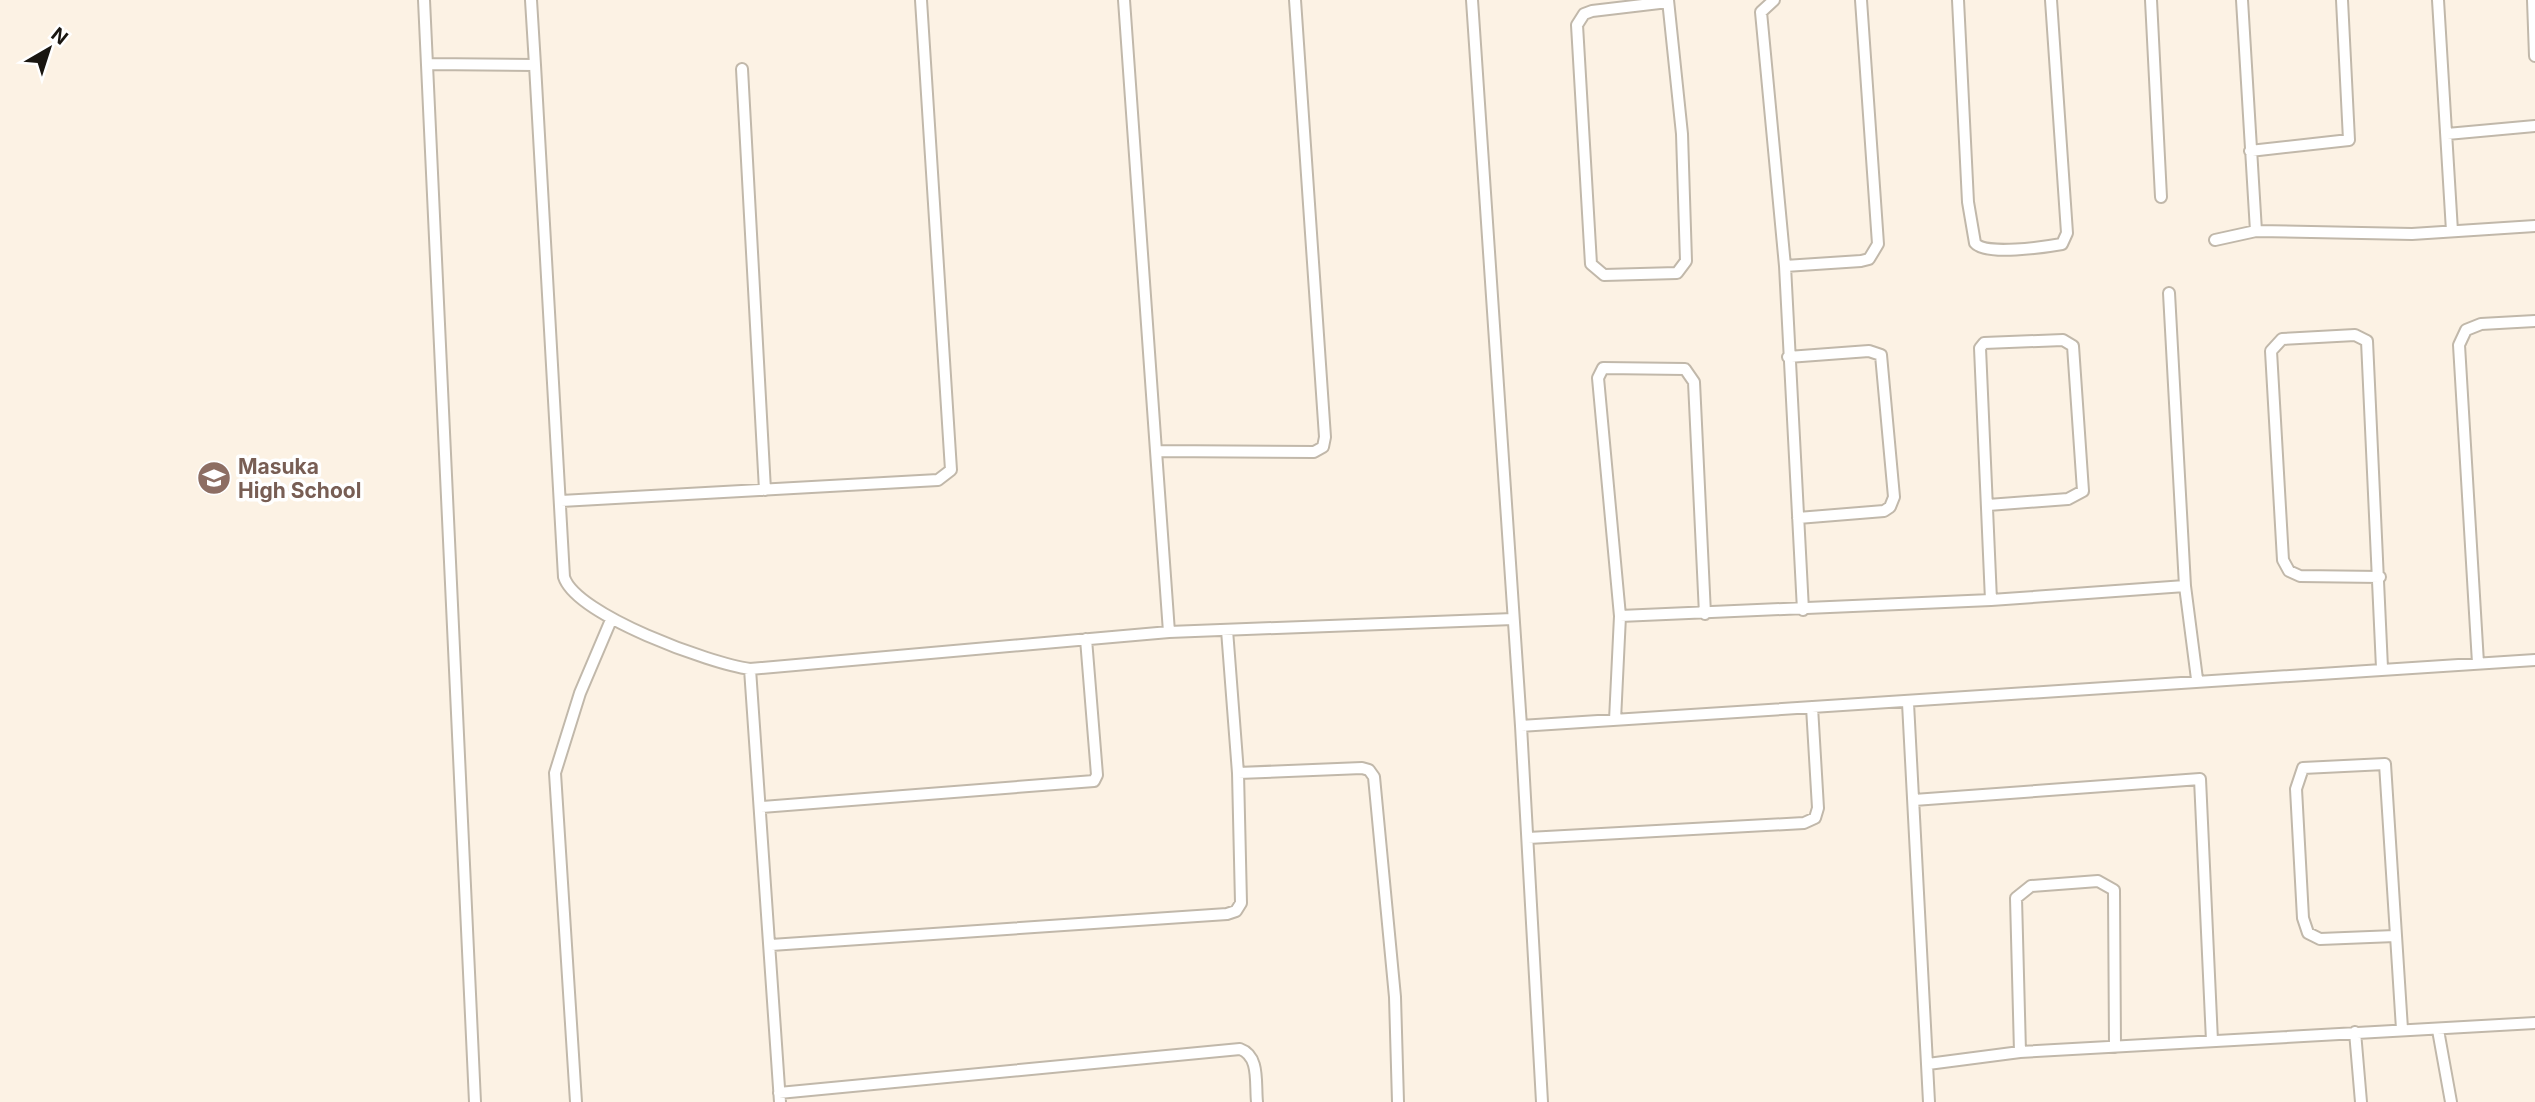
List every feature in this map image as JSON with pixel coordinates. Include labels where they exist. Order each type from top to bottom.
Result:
[{"type":"street","points":[[424,0],[475,1102]]},
{"type":"street","points":[[531,0],[564,577],[567,587],[611,620],[727,666],[750,669],[1169,632],[1513,619]]},
{"type":"street","points":[[561,501],[939,480],[951,470],[921,0]]},
{"type":"street","points":[[1124,0],[1169,632]]},
{"type":"street","points":[[1156,451],[1314,452],[1323,447],[1325,437],[1295,0]]},
{"type":"street","points":[[1472,0],[1521,726],[1542,1102]]},
{"type":"street","points":[[1774,0],[1761,12],[1785,266],[1804,610]]},
{"type":"street","points":[[1785,266],[1861,261],[1869,259],[1878,244],[1861,0]]},
{"type":"street","points":[[1958,0],[1968,202],[1975,243],[1985,250],[2062,244],[2067,233],[2051,0]]},
{"type":"street","points":[[2151,0],[2161,198]]},
{"type":"street","points":[[2242,0],[2256,231]]},
{"type":"street","points":[[2250,150],[2349,140],[2342,0]]},
{"type":"street","points":[[2438,0],[2452,231]]},
{"type":"street","points":[[2533,0],[2535,57]]},
{"type":"street","points":[[1668,1],[1682,134],[1686,261],[1683,269],[1676,273],[1604,275],[1592,268],[1591,264],[1577,25],[1584,14],[1592,11],[1668,1]]},
{"type":"street","points":[[428,64],[535,65]]},
{"type":"street","points":[[742,69],[765,490]]},
{"type":"street","points":[[2447,134],[2535,126]]},
{"type":"street","points":[[2215,240],[2256,231],[2412,234],[2535,226]]},
{"type":"street","points":[[2169,293],[2185,586],[2197,679]]},
{"type":"street","points":[[2478,663],[2459,345],[2466,330],[2481,324],[2535,321]]},
{"type":"street","points":[[2380,577],[2300,576],[2289,571],[2283,559],[2270,351],[2282,339],[2355,335],[2367,341],[2380,577],[2382,668]]},
{"type":"street","points":[[1988,505],[2068,499],[2083,491],[2073,346],[2063,340],[1984,342],[1980,348],[1991,600]]},
{"type":"street","points":[[1788,357],[1869,351],[1881,355],[1894,497],[1890,508],[1884,511],[1798,518]]},
{"type":"street","points":[[1615,720],[1620,616],[1598,378],[1603,368],[1643,366],[1685,369],[1695,382],[1705,614]]},
{"type":"street","points":[[1620,616],[1804,610],[2185,586]]},
{"type":"street","points":[[576,1102],[555,772],[580,692],[611,620]]},
{"type":"street","points":[[771,945],[1213,915],[1236,911],[1241,903],[1238,773],[1227,630]]},
{"type":"street","points":[[761,807],[1094,781],[1097,775],[1086,639]]},
{"type":"street","points":[[1521,726],[1908,703],[2197,679],[2535,660]]},
{"type":"street","points":[[750,669],[771,945],[779,1097],[1240,1049],[1249,1052],[1254,1059],[1257,1102]]},
{"type":"street","points":[[1908,703],[1929,1102]]},
{"type":"street","points":[[1528,838],[1804,823],[1815,818],[1818,808],[1812,707]]},
{"type":"street","points":[[2395,936],[2320,939],[2308,933],[2303,918],[2296,789],[2303,768],[2385,764],[2402,1029]]},
{"type":"street","points":[[1238,773],[1362,768],[1369,770],[1374,777],[1395,997],[1398,1102]]},
{"type":"street","points":[[1914,800],[2200,779],[2212,1041]]},
{"type":"street","points":[[2020,1052],[2016,898],[2031,886],[2098,881],[2114,890],[2115,1046]]},
{"type":"street","points":[[1928,1064],[2020,1052],[2535,1023]]},
{"type":"street","points":[[2438,1030],[2451,1102]]},
{"type":"street","points":[[2355,1032],[2361,1102]]},
{"type":"place","name":"Masuka High School","points":[[214,478]]}]
